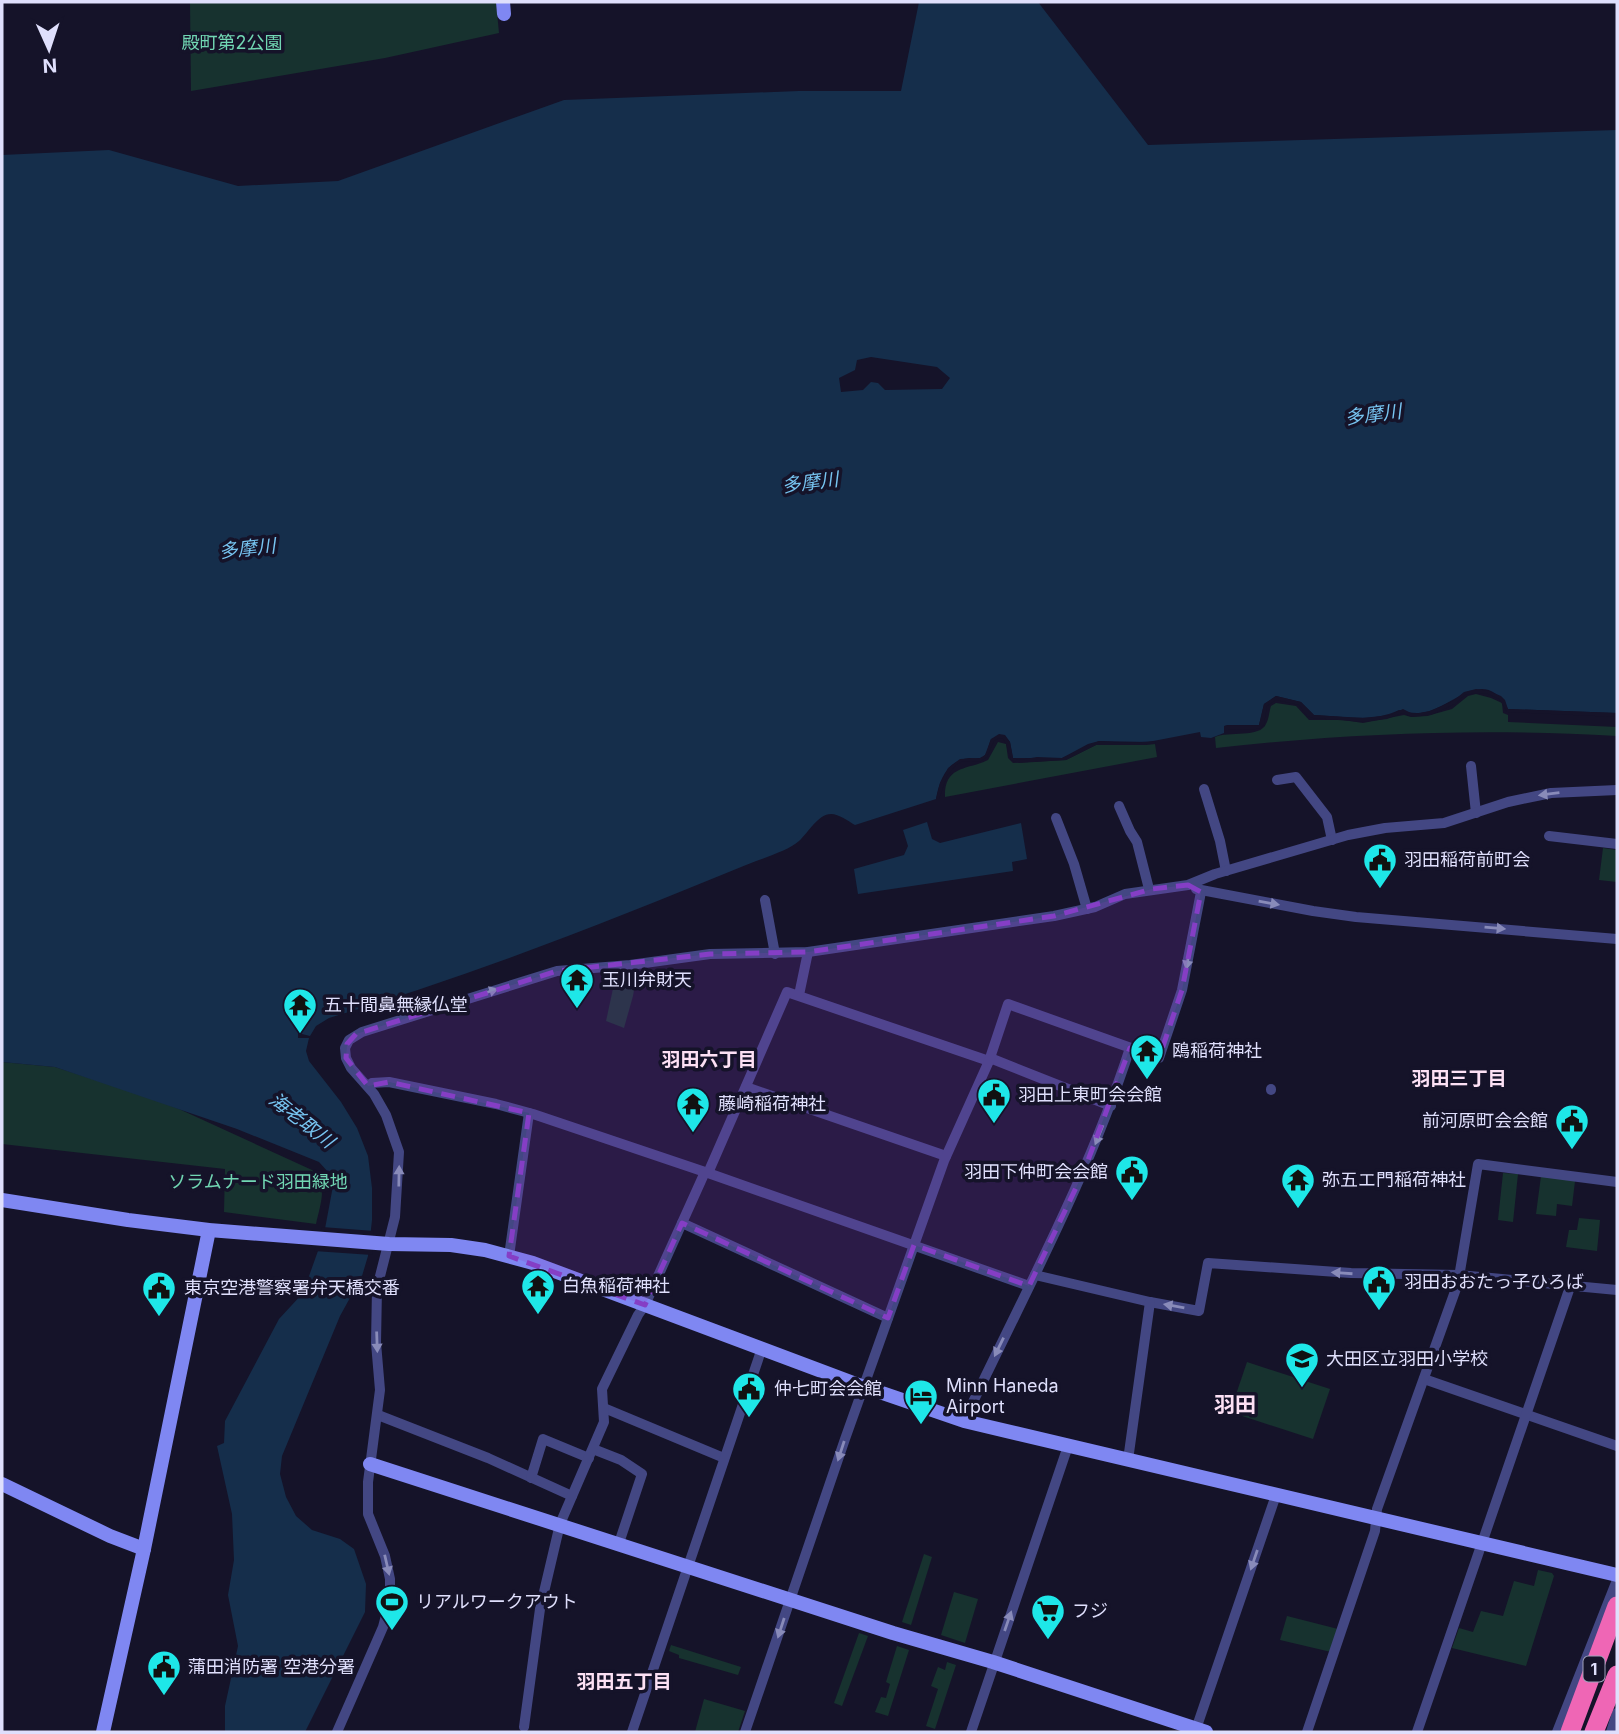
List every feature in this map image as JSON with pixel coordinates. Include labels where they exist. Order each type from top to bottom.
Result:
[{"type":"highway","name":"1","points":[[1570,1732],[1617,1608]]},
{"type":"highway","points":[[1580,1732],[1617,1608]]},
{"type":"highway","points":[[1594,1732],[1617,1675]]},
{"type":"highway","name":"1","points":[[1603,1732],[1617,1692]]},
{"type":"street","points":[[1471,766],[1476,813]]},
{"type":"street","points":[[1277,780],[1296,777],[1326,817],[1332,840]]},
{"type":"street","points":[[1204,789],[1226,871]]},
{"type":"street","points":[[337,1732],[383,1627],[390,1600],[390,1579],[385,1556],[368,1514],[370,1464],[380,1390],[376,1343],[377,1288],[397,1204],[399,1152],[389,1120],[368,1086],[351,1068],[345,1053],[349,1040],[362,1032],[557,971],[710,954],[808,952],[1019,922],[1087,909],[1125,894],[1188,885],[1332,840],[1385,828],[1444,823],[1508,802],[1551,793],[1617,790]]},
{"type":"street","points":[[1119,806],[1138,842],[1150,890]]},
{"type":"street","points":[[1056,818],[1074,864],[1087,909]]},
{"type":"street","points":[[1549,835],[1617,844]]},
{"type":"street","points":[[1188,885],[1201,892],[1356,917],[1617,939]]},
{"type":"street","points":[[746,1732],[946,1156],[990,1059],[1009,1004],[1159,1058],[1182,990],[1201,892]]},
{"type":"street","points":[[765,900],[775,954]]},
{"type":"street","points":[[799,995],[808,952]]},
{"type":"street","points":[[524,1727],[540,1609],[560,1524],[604,1422],[602,1390],[645,1305],[788,992],[990,1059],[1111,1106]]},
{"type":"street","points":[[964,1421],[1080,1181],[1111,1106],[1130,1048]]},
{"type":"street","points":[[368,1086],[372,1083],[389,1082],[529,1113],[707,1172],[1029,1286]]},
{"type":"street","points":[[746,1087],[946,1156]]},
{"type":"street","points":[[509,1256],[529,1113]]},
{"type":"street","points":[[1307,1732],[1375,1531],[1375,1518],[1459,1275],[1478,1164],[1617,1182]]},
{"type":"street","points":[[2,1200],[209,1230],[386,1243],[451,1244],[509,1256],[964,1421],[1617,1578],[1557,1732]]},
{"type":"street","points":[[682,1223],[888,1318]]},
{"type":"street","points":[[103,1732],[144,1549],[209,1230]]},
{"type":"street","points":[[1035,1275],[1199,1311],[1208,1263],[1351,1273],[1459,1275],[1617,1290]]},
{"type":"street","points":[[1418,1732],[1570,1287]]},
{"type":"street","points":[[1128,1460],[1150,1302]]},
{"type":"street","points":[[632,1732],[762,1348]]},
{"type":"street","points":[[1424,1379],[1617,1446]]},
{"type":"street","points":[[604,1408],[724,1458]]},
{"type":"street","points":[[378,1415],[447,1441],[572,1496]]},
{"type":"street","points":[[531,1478],[544,1439],[621,1460],[642,1474],[619,1543]]},
{"type":"street","points":[[971,1732],[1068,1446]]},
{"type":"street","points":[[370,1464],[893,1633],[993,1662],[1199,1731],[1276,1495]]},
{"type":"street","points":[[2,1484],[110,1536],[144,1549]]},
{"type":"street","points":[[1611,1732],[1617,1713]]},
{"type":"highlighted area","points":[[1188,885],[1201,892],[1182,990],[1159,1058],[1130,1048],[1084,1171],[1029,1286],[914,1245],[888,1318],[682,1223],[645,1305],[509,1256],[529,1113],[389,1082],[368,1086],[346,1058],[347,1044],[356,1034],[557,971],[710,954],[808,952],[1054,916],[1152,889]]},
{"type":"green space","name":"殿町第2公園","points":[[190,2],[496,2],[499,33],[385,58],[191,91]]},
{"type":"green space","points":[[1476,694],[1502,703],[1503,713],[1508,715],[1508,722],[1617,727],[1617,736],[1517,732],[1416,733],[1216,748],[1215,737],[1251,733],[1263,728],[1271,706],[1276,703],[1296,706],[1309,720],[1363,723],[1404,715],[1427,716],[1452,709],[1468,696]]},
{"type":"green space","points":[[998,742],[1006,744],[1008,758],[1013,763],[1066,760],[1096,745],[1155,744],[1157,757],[945,797],[948,779],[959,770],[988,760]]},
{"type":"green space","points":[[1603,848],[1617,850],[1617,882],[1599,880]]},
{"type":"green space","points":[[638,968],[624,1028],[606,1021],[617,970]]},
{"type":"green space","name":"ソラムナード羽田緑地","points":[[2,1062],[55,1067],[145,1096],[312,1170],[322,1188],[316,1224],[224,1212],[225,1169],[2,1144]]},
{"type":"green space","points":[[1503,1173],[1518,1174],[1513,1222],[1498,1220]]},
{"type":"green space","points":[[1541,1176],[1575,1181],[1572,1206],[1557,1204],[1556,1216],[1536,1214]]},
{"type":"green space","points":[[1579,1218],[1600,1220],[1597,1251],[1566,1247],[1569,1230],[1577,1230]]},
{"type":"green space","points":[[1247,1362],[1330,1389],[1313,1439],[1230,1412]]},
{"type":"green space","points":[[924,1554],[932,1557],[911,1625],[902,1622]]},
{"type":"green space","points":[[1538,1570],[1552,1573],[1554,1576],[1526,1666],[1452,1648],[1459,1628],[1473,1632],[1481,1611],[1503,1616],[1514,1581],[1534,1586]]},
{"type":"green space","points":[[954,1592],[978,1599],[965,1643],[941,1635]]},
{"type":"green space","points":[[1287,1616],[1338,1629],[1331,1652],[1280,1640]]},
{"type":"green space","points":[[859,1633],[868,1636],[842,1706],[834,1703]]},
{"type":"green space","points":[[671,1645],[741,1667],[738,1675],[679,1658],[679,1655],[669,1651]]},
{"type":"green space","points":[[897,1646],[909,1650],[888,1716],[875,1712],[881,1697],[886,1698],[890,1684],[886,1682]]},
{"type":"green space","points":[[947,1662],[956,1665],[935,1729],[926,1726],[938,1689],[931,1686],[938,1667],[945,1670]]},
{"type":"green space","points":[[704,1699],[745,1711],[738,1732],[695,1732]]},
{"type":"water","points":[[919,2],[1038,2],[1148,145],[1617,130],[1617,713],[1508,709],[1500,697],[1482,689],[1423,713],[1399,710],[1368,718],[1346,717],[1314,715],[1301,702],[1276,696],[1264,704],[1259,725],[1227,725],[1224,726],[1224,733],[1211,738],[1201,737],[1200,732],[1148,742],[1099,741],[1062,758],[1013,758],[1010,742],[1005,736],[991,739],[983,757],[961,760],[945,772],[936,799],[855,825],[837,815],[826,815],[799,841],[774,854],[540,947],[329,1018],[316,1026],[310,1036],[298,1033],[298,1038],[309,1038],[306,1051],[309,1061],[341,1102],[357,1128],[368,1156],[372,1220],[368,1256],[362,1276],[340,1316],[282,1456],[280,1474],[286,1497],[296,1516],[312,1530],[340,1539],[354,1549],[366,1584],[365,1612],[305,1732],[225,1732],[225,1706],[238,1646],[228,1595],[234,1560],[232,1514],[217,1446],[224,1443],[225,1421],[279,1319],[303,1293],[324,1234],[333,1186],[329,1173],[319,1162],[237,1129],[55,1067],[2,1062],[2,155],[109,150],[238,186],[338,181],[564,100],[799,91],[901,91]],"holes":[[[871,357],[937,367],[950,378],[942,389],[885,390],[878,383],[871,382],[863,390],[841,392],[839,378],[855,370],[857,360]]]},
{"type":"water","points":[[927,822],[932,839],[940,843],[1021,823],[1027,859],[1012,862],[1013,871],[858,894],[854,869],[904,855],[908,846],[903,830]]},
{"type":"pier","points":[[1476,689],[1501,696],[1508,709],[1617,713],[1617,717],[1507,712],[1499,699],[1476,693],[1465,695],[1455,704],[1431,715],[1412,717],[1403,713],[1387,719],[1363,722],[1313,718],[1307,716],[1299,705],[1276,700],[1267,706],[1261,728],[1228,729],[1228,733],[1224,733],[1224,726],[1259,725],[1264,704],[1276,696],[1301,702],[1314,715],[1363,718],[1390,715],[1403,709],[1413,714],[1430,711],[1453,701],[1464,692]]},
{"type":"pier","points":[[999,734],[1005,735],[1010,742],[1013,758],[1019,760],[1037,757],[1062,758],[1099,741],[1156,741],[1155,744],[1146,745],[1096,745],[1066,760],[1019,763],[1011,760],[1006,744],[999,738],[994,741],[987,757],[981,761],[961,762],[956,765],[947,776],[939,799],[936,799],[948,768],[960,759],[980,758],[985,755],[991,739]]},
{"type":"pier","points":[[322,1227],[374,1231],[372,1255],[314,1251]]},
{"type":"place","name":"羽田稲荷前町会","points":[[1380,890]]},
{"type":"place","name":"玉川弁財天","points":[[577,1010]]},
{"type":"place","name":"五十間鼻無縁仏堂","points":[[300,1035]]},
{"type":"place","name":"鴎稲荷神社","points":[[1147,1081]]},
{"type":"place","name":"羽田上東町会会館","points":[[994,1125]]},
{"type":"place","name":"藤崎稲荷神社","points":[[693,1134]]},
{"type":"place","name":"前河原町会会館","points":[[1572,1151]]},
{"type":"place","name":"羽田下仲町会会館","points":[[1132,1202]]},
{"type":"place","name":"弥五エ門稲荷神社","points":[[1298,1210]]},
{"type":"place","name":"羽田おおたっ子ひろば","points":[[1379,1312]]},
{"type":"place","name":"白魚稲荷神社","points":[[538,1316]]},
{"type":"place","name":"東京空港警察署弁天橋交番","points":[[159,1318]]},
{"type":"place","name":"大田区立羽田小学校","points":[[1302,1389]]},
{"type":"place","name":"仲七町会会館","points":[[749,1419]]},
{"type":"place","name":"Minn Haneda Airport","points":[[921,1426]]},
{"type":"place","name":"リアルワークアウト","points":[[392,1632]]},
{"type":"place","name":"フジ","points":[[1048,1641]]},
{"type":"place","name":"蒲田消防署 空港分署","points":[[164,1697]]},
{"type":"district","name":"羽田六丁目","points":[[709,1059]]},
{"type":"district","name":"羽田三丁目","points":[[1459,1078]]},
{"type":"district","name":"羽田","points":[[1235,1405]]},
{"type":"district","name":"羽田五丁目","points":[[624,1681]]},
{"type":"water label","name":"多摩川","points":[[1373,414]]},
{"type":"water label","name":"多摩川","points":[[810,482]]},
{"type":"water label","name":"多摩川","points":[[247,548]]},
{"type":"water label","name":"海老取川","points":[[302,1120]]}]
